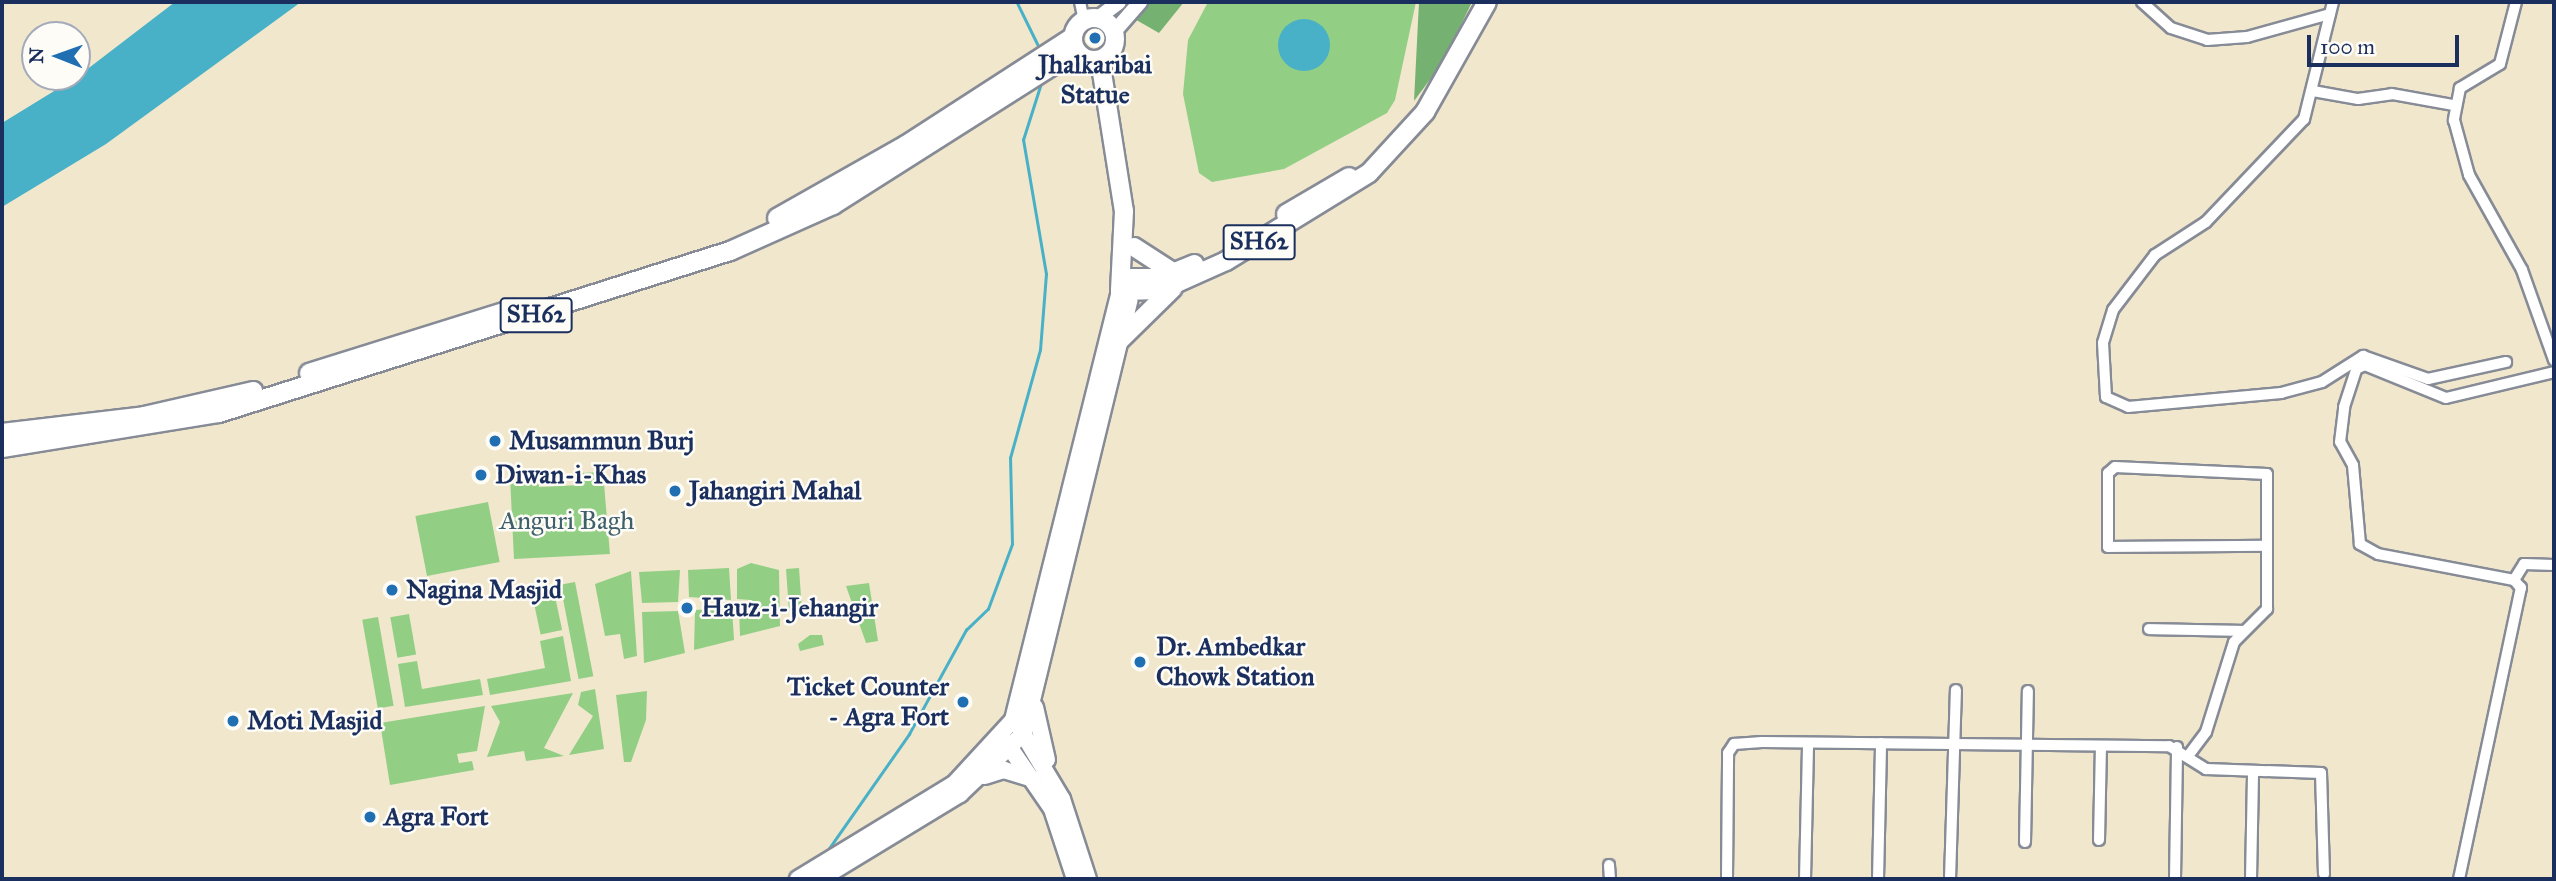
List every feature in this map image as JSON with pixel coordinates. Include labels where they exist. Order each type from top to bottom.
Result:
[{"type":"main road","name":"SH62","points":[[1127,285],[1175,280],[1384,160],[1444,83],[1487,2]]},
{"type":"main road","points":[[884,835],[1024,733],[1034,705],[1118,342],[1134,247],[1124,211],[1100,60],[1075,44],[1091,19],[1114,32],[1111,52],[1100,60]]},
{"type":"main road","name":"SH62","points":[[2,448],[219,413],[730,251],[833,205],[1075,44]]},
{"type":"main road","name":"SH62","points":[[2,433],[144,416],[255,391],[672,261],[809,201],[1028,76]]},
{"type":"main road","points":[[982,776],[1007,743],[1127,285],[1124,211]]},
{"type":"main road","points":[[1118,342],[1175,280],[1134,247]]},
{"type":"main road","points":[[1034,705],[1053,783],[1088,879]]},
{"type":"main road","points":[[1013,720],[1024,733],[1053,783]]},
{"type":"main road","points":[[1007,743],[1033,779],[1062,833],[1075,879]]},
{"type":"main road","points":[[798,879],[836,863],[982,776],[1004,770],[1033,779]]},
{"type":"main road","points":[[820,879],[836,863]]},
{"type":"street","points":[[1080,2],[1091,19],[1119,2]]},
{"type":"street","points":[[1114,32],[1140,2]]},
{"type":"street","points":[[2142,2],[2171,28],[2207,40],[2248,37],[2330,14]]},
{"type":"street","points":[[2333,2],[2313,91],[2298,127],[2206,222],[2155,255],[2113,310],[2103,343],[2109,401],[2168,405],[2281,393],[2322,382],[2363,356],[2428,379],[2506,362]]},
{"type":"street","points":[[2516,2],[2500,64],[2466,82],[2453,105],[2469,175],[2522,270],[2554,360]]},
{"type":"street","points":[[2313,91],[2358,99],[2392,94],[2453,105]]},
{"type":"street","points":[[2459,879],[2522,593],[2514,580],[2378,554],[2360,544],[2353,465],[2340,442],[2344,407],[2360,366],[2445,398],[2554,372]]},
{"type":"street","points":[[2188,757],[2206,732],[2242,631],[2267,609],[2266,546],[2264,471],[2115,467],[2108,473],[2108,547],[2266,546]]},
{"type":"street","points":[[2514,580],[2524,564],[2554,565]]},
{"type":"street","points":[[2149,629],[2242,631]]},
{"type":"street","points":[[1950,879],[1956,690]]},
{"type":"street","points":[[2025,842],[2028,691]]},
{"type":"street","points":[[1805,879],[1808,743]]},
{"type":"street","points":[[1727,879],[1730,748],[1808,743],[2177,747],[2206,769],[2325,776],[2324,874]]},
{"type":"street","points":[[1878,879],[1881,743]]},
{"type":"street","points":[[2099,840],[2101,746]]},
{"type":"street","points":[[2175,879],[2177,747]]},
{"type":"street","points":[[2251,879],[2253,771]]},
{"type":"street","points":[[1609,865],[1610,879]]},
{"type":"green space","points":[[1105,2],[1184,2],[1159,33]]},
{"type":"green space","points":[[1208,2],[1416,2],[1395,100],[1387,113],[1284,169],[1212,182],[1199,173],[1183,94],[1188,40]]},
{"type":"green space","points":[[1419,2],[1472,2],[1443,62],[1414,101]]},
{"type":"green space","name":"Anguri Bagh","points":[[603,472],[610,554],[514,559],[510,477],[538,474],[539,487],[581,485],[581,473]]},
{"type":"green space","points":[[488,502],[500,562],[427,576],[415,516]]},
{"type":"green space","points":[[751,563],[779,570],[780,626],[740,636],[739,608],[750,607],[750,600],[737,599],[737,569]]},
{"type":"green space","points":[[729,568],[731,600],[689,597],[688,570]]},
{"type":"green space","points":[[799,568],[802,611],[789,612],[786,569]]},
{"type":"green space","points":[[680,570],[678,602],[642,603],[639,572]]},
{"type":"green space","points":[[631,571],[637,656],[624,659],[620,634],[605,636],[595,584]]},
{"type":"green space","points":[[575,582],[593,676],[579,679],[560,585]]},
{"type":"green space","points":[[869,583],[878,641],[866,643],[846,586]]},
{"type":"green space","points":[[553,587],[562,630],[541,635],[531,592]]},
{"type":"green space","points":[[732,608],[734,640],[694,650],[695,610]]},
{"type":"green space","points":[[678,611],[685,653],[644,663],[642,612]]},
{"type":"green space","points":[[409,614],[416,654],[397,658],[390,617]]},
{"type":"green space","points":[[378,617],[394,706],[378,708],[362,620]]},
{"type":"green space","points":[[810,635],[822,635],[824,645],[800,651],[798,644]]},
{"type":"green space","points":[[563,636],[571,681],[490,695],[487,679],[545,668],[540,641]]},
{"type":"green space","points":[[417,661],[422,689],[480,679],[483,695],[405,707],[398,664]]},
{"type":"green space","points":[[595,689],[604,749],[569,755],[593,716],[578,705],[581,692]]},
{"type":"green space","points":[[647,691],[646,720],[631,762],[624,762],[616,695]]},
{"type":"green space","points":[[573,693],[544,748],[564,756],[526,761],[524,751],[487,757],[500,722],[491,706]]},
{"type":"green space","points":[[485,706],[477,751],[457,754],[459,763],[472,761],[474,770],[390,785],[380,723]]},
{"type":"water","points":[[175,2],[301,2],[106,144],[2,207],[2,123],[54,91],[91,91],[91,66]]},
{"type":"water","points":[[1304,19],[1314,21],[1322,27],[1328,35],[1328,55],[1322,63],[1314,69],[1304,71],[1294,69],[1286,63],[1280,55],[1278,45],[1280,35],[1286,27],[1294,21]]},
{"type":"waterway","points":[[1017,2],[1040,49]]},
{"type":"waterway","points":[[823,857],[909,734],[966,630],[988,609],[1012,544],[1010,458],[1040,350],[1046,274],[1023,140],[1042,80]]},
{"type":"place","name":"Jhalkaribai Statue","points":[[1095,38]]},
{"type":"place","name":"Musammun Burj","points":[[495,441]]},
{"type":"place","name":"Diwan-i-Khas","points":[[481,475]]},
{"type":"place","name":"Jahangiri Mahal","points":[[675,491]]},
{"type":"place","name":"Nagina Masjid","points":[[392,590]]},
{"type":"place","name":"Hauz-i-Jehangir","points":[[687,608]]},
{"type":"place","name":"Dr. Ambedkar Chowk Station","points":[[1140,662]]},
{"type":"place","name":"Ticket Counter - Agra Fort","points":[[963,702]]},
{"type":"place","name":"Moti Masjid","points":[[233,721]]},
{"type":"place","name":"Agra Fort","points":[[370,817]]}]
